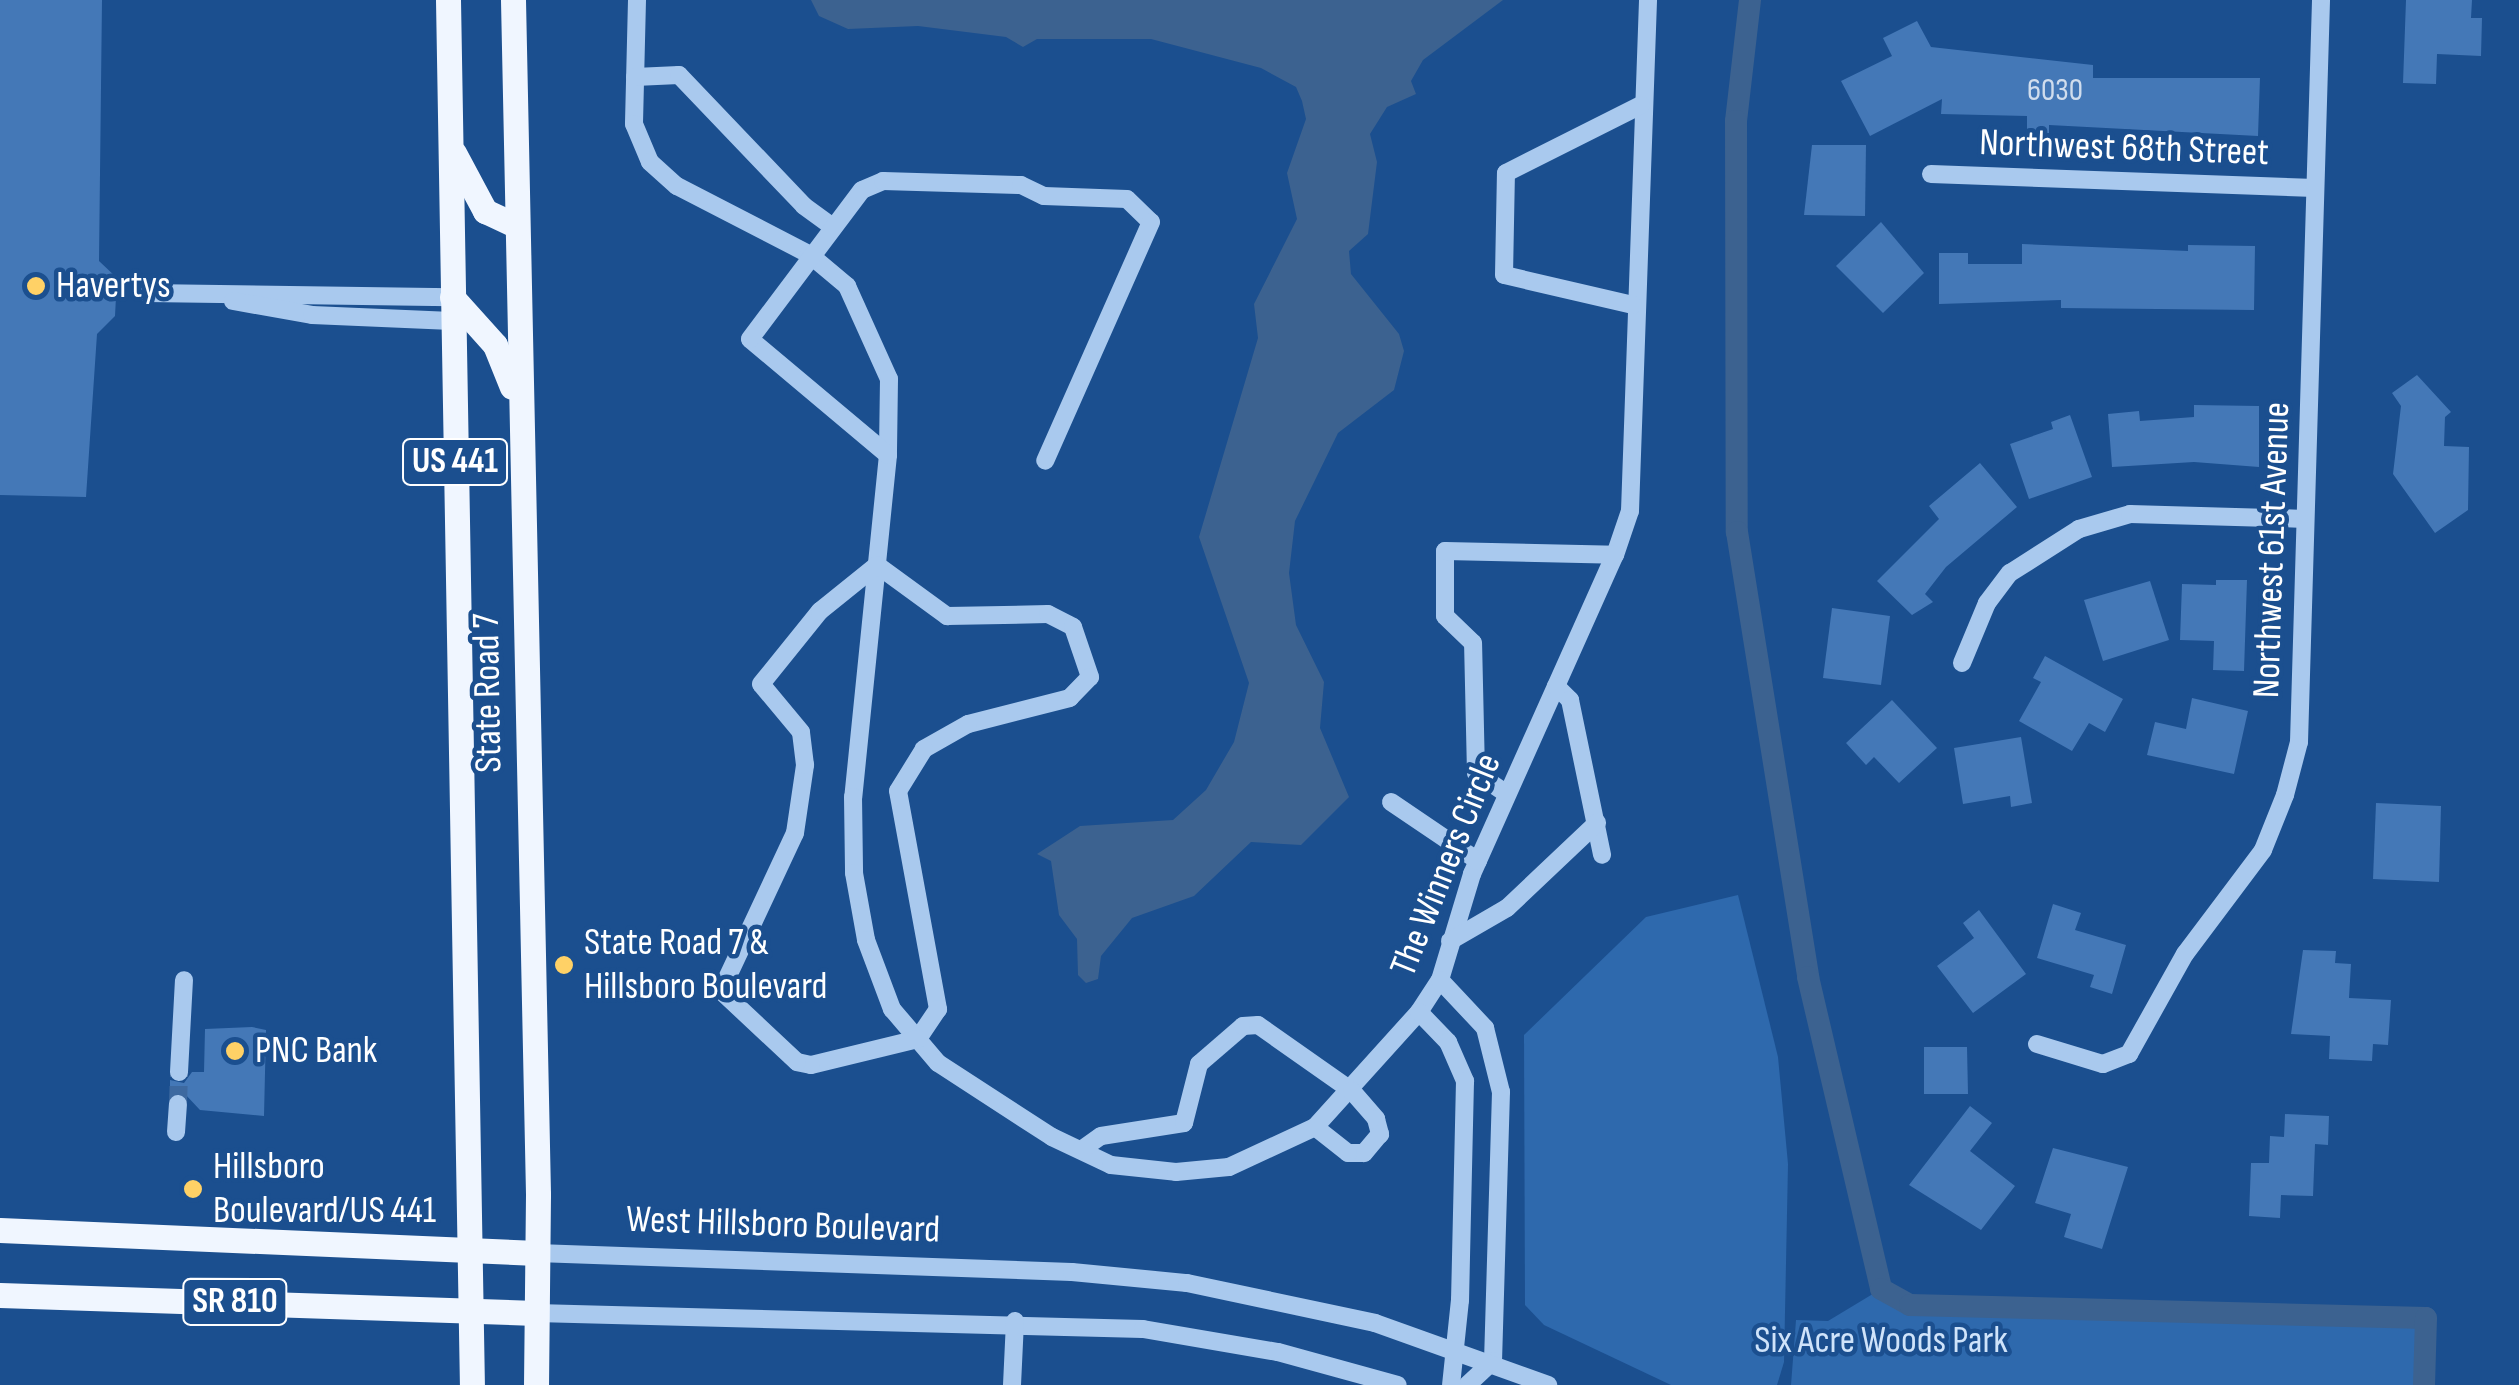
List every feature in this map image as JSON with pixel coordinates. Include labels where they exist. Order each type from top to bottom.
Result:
[{"type":"main road","name":"State Road 7","points":[[448,0],[472,1385]]},
{"type":"main road","name":"State Road 7","points":[[512,0],[537,1253],[536,1385]]},
{"type":"main road","points":[[450,144],[485,211],[516,225]]},
{"type":"main road","points":[[452,309],[496,346],[518,400]]},
{"type":"main road","name":"West Hillsboro Boulevard","points":[[0,1230],[537,1253]]},
{"type":"main road","name":"SR 810","points":[[0,1295],[536,1313]]},
{"type":"street","name":"The Winners Circle","points":[[636,0],[634,124],[650,162],[677,186],[809,254],[847,286],[874,336],[889,379],[888,454],[853,798],[854,873],[866,940],[892,1009],[938,1063],[1081,1150],[1111,1165],[1176,1172],[1229,1167],[1315,1127],[1352,1091],[1419,1012],[1440,980],[1478,861],[1615,555],[1630,511],[1632,304],[1648,0]]},
{"type":"street","name":"Northwest 61st Avenue","points":[[2037,1044],[2103,1064],[2129,1054],[2185,954],[2263,850],[2299,742],[2321,0]]},
{"type":"street","points":[[635,77],[679,75],[804,206],[832,226]]},
{"type":"street","points":[[1632,304],[1504,276],[1506,172],[1640,105]]},
{"type":"street","name":"Northwest 68th Street","points":[[1931,174],[2315,188]]},
{"type":"street","points":[[888,454],[750,339],[809,254],[862,190],[884,181],[1021,185],[1044,196],[1127,199],[1150,222],[1045,461]]},
{"type":"street","points":[[147,293],[213,296],[298,290],[452,309]]},
{"type":"street","points":[[1962,663],[1987,603],[2010,573],[2078,529],[2130,514],[2305,519]]},
{"type":"street","points":[[1508,794],[1476,773],[1472,643],[1445,616],[1445,551],[1615,555]]},
{"type":"street","points":[[877,565],[947,616],[1048,614],[1073,627],[1090,677],[1070,698],[968,724],[924,749],[898,791],[938,1009],[918,1039],[812,1065],[797,1062],[721,991],[794,833],[805,765],[801,732],[760,684],[820,611],[877,565]]},
{"type":"street","points":[[1556,686],[1570,700],[1602,855]]},
{"type":"street","points":[[1392,802],[1478,861]]},
{"type":"street","points":[[1450,941],[1507,908],[1596,823]]},
{"type":"street","points":[[179,1072],[184,980]]},
{"type":"street","points":[[1440,980],[1486,1028],[1498,1064],[1493,1361],[1467,1385]]},
{"type":"street","points":[[1419,1012],[1448,1042],[1465,1081],[1458,1347],[1451,1385]]},
{"type":"street","points":[[1081,1150],[1101,1136],[1184,1123],[1199,1064],[1243,1026],[1258,1025],[1352,1091],[1376,1119],[1376,1146],[1348,1153],[1315,1127]]},
{"type":"street","points":[[176,1132],[178,1104]]},
{"type":"street","points":[[1465,1144],[1499,1144]]},
{"type":"street","name":"West Hillsboro Boulevard","points":[[537,1253],[1127,1276],[1251,1293],[1458,1347],[1548,1385]]},
{"type":"street","points":[[536,1313],[1015,1321],[1202,1337],[1398,1385]]},
{"type":"street","points":[[1012,1385],[1015,1321]]},
{"type":"green space","points":[[1738,895],[1778,1057],[1788,1164],[1784,1362],[1777,1385],[1671,1385],[1544,1325],[1525,1305],[1524,1035],[1646,917]]},
{"type":"green space","name":"Six Acre Woods Park","points":[[1881,1289],[1911,1305],[2426,1318],[2424,1385],[1791,1385],[1796,1320],[1828,1321]]},
{"type":"shaded area","points":[[811,0],[1503,0],[1423,60],[1411,81],[1416,94],[1387,107],[1370,134],[1377,162],[1368,234],[1349,251],[1351,274],[1399,334],[1404,351],[1394,390],[1338,433],[1295,521],[1289,573],[1296,625],[1324,682],[1320,728],[1349,797],[1301,845],[1251,842],[1194,896],[1132,918],[1101,956],[1098,979],[1086,983],[1078,975],[1077,939],[1059,915],[1051,861],[1037,854],[1080,826],[1173,820],[1206,790],[1234,742],[1249,683],[1199,537],[1258,338],[1254,304],[1297,219],[1287,173],[1306,119],[1302,101],[1296,87],[1261,68],[1151,39],[1037,39],[1023,47],[1006,37],[918,26],[848,29],[819,16]]},
{"type":"building","points":[[0,0],[102,0],[99,261],[117,278],[115,316],[97,334],[86,497],[0,495]]},
{"type":"building","points":[[2406,0],[2472,0],[2471,18],[2482,18],[2481,56],[2437,54],[2436,84],[2403,83]]},
{"type":"building","points":[[1917,21],[1931,47],[2093,65],[2093,78],[2260,78],[2258,136],[2049,125],[2049,133],[2027,132],[2027,116],[1941,114],[1942,99],[1870,136],[1841,81],[1892,56],[1883,38]]},
{"type":"building","points":[[1812,145],[1866,145],[1865,216],[1804,215]]},
{"type":"building","points":[[1881,222],[1924,273],[1883,313],[1836,266]]},
{"type":"building","points":[[2022,244],[2188,251],[2188,245],[2255,246],[2254,310],[2061,308],[2061,300],[1939,304],[1939,253],[1968,253],[1968,264],[2022,264]]},
{"type":"building","points":[[2417,375],[2451,412],[2445,417],[2444,446],[2469,447],[2468,510],[2435,533],[2393,474],[2401,406],[2392,393]]},
{"type":"building","points":[[2194,405],[2259,406],[2259,467],[2194,462],[2112,467],[2108,414],[2139,411],[2140,421],[2194,417]]},
{"type":"building","points":[[2070,415],[2092,477],[2029,499],[2010,444],[2053,429],[2051,422]]},
{"type":"building","points":[[1980,463],[2017,507],[1946,567],[1925,594],[1933,602],[1912,615],[1877,581],[1939,519],[1929,506]]},
{"type":"building","points":[[2216,580],[2247,580],[2244,671],[2213,670],[2214,641],[2180,640],[2182,584],[2216,585]]},
{"type":"building","points":[[2150,581],[2169,640],[2103,661],[2084,600]]},
{"type":"building","points":[[1832,608],[1890,616],[1881,685],[1823,678]]},
{"type":"building","points":[[2045,656],[2123,699],[2105,732],[2089,723],[2072,751],[2019,721],[2041,682],[2033,678]]},
{"type":"building","points":[[2192,698],[2248,711],[2234,774],[2147,755],[2155,722],[2186,729]]},
{"type":"building","points":[[1892,700],[1937,748],[1899,783],[1874,757],[1866,765],[1846,743]]},
{"type":"building","points":[[2021,737],[2032,803],[2011,807],[2010,796],[1963,804],[1954,748]]},
{"type":"building","points":[[2376,803],[2441,806],[2439,882],[2373,879]]},
{"type":"building","points":[[2053,904],[2081,913],[2075,930],[2126,945],[2112,994],[2090,987],[2094,975],[2037,958]]},
{"type":"building","points":[[1979,910],[2026,974],[1973,1013],[1937,966],[1974,938],[1963,923]]},
{"type":"building","points":[[2303,950],[2336,951],[2335,963],[2351,964],[2349,998],[2391,1000],[2388,1045],[2373,1044],[2372,1061],[2329,1059],[2330,1036],[2291,1034]]},
{"type":"building","name":"PNC Bank","points":[[205,1029],[266,1030],[264,1116],[200,1110],[184,1093],[170,1095],[170,1080],[184,1083],[192,1072],[204,1072]]},
{"type":"building","points":[[1924,1047],[1967,1047],[1968,1094],[1924,1094]]},
{"type":"building","points":[[1970,1106],[1992,1123],[1970,1151],[2015,1186],[1981,1230],[1909,1185]]},
{"type":"building","points":[[2285,1114],[2329,1116],[2328,1145],[2315,1144],[2313,1196],[2281,1195],[2280,1218],[2249,1216],[2251,1163],[2269,1163],[2270,1136],[2284,1137]]},
{"type":"building","points":[[2053,1148],[2128,1167],[2102,1249],[2064,1237],[2071,1214],[2035,1203]]},
{"type":"waterway","points":[[1750,0],[1736,121],[1737,532],[1808,977],[1881,1289],[1910,1305],[2426,1318],[2424,1385]]},
{"type":"tunnel","points":[[178,1104],[179,1072]]},
{"type":"place","name":"Havertys","points":[[36,286]]},
{"type":"place","name":"State Road 7 & Hillsboro Boulevard","points":[[564,965]]},
{"type":"place","name":"PNC Bank","points":[[235,1051]]},
{"type":"place","name":"Hillsboro Boulevard/US 441","points":[[193,1189]]}]
